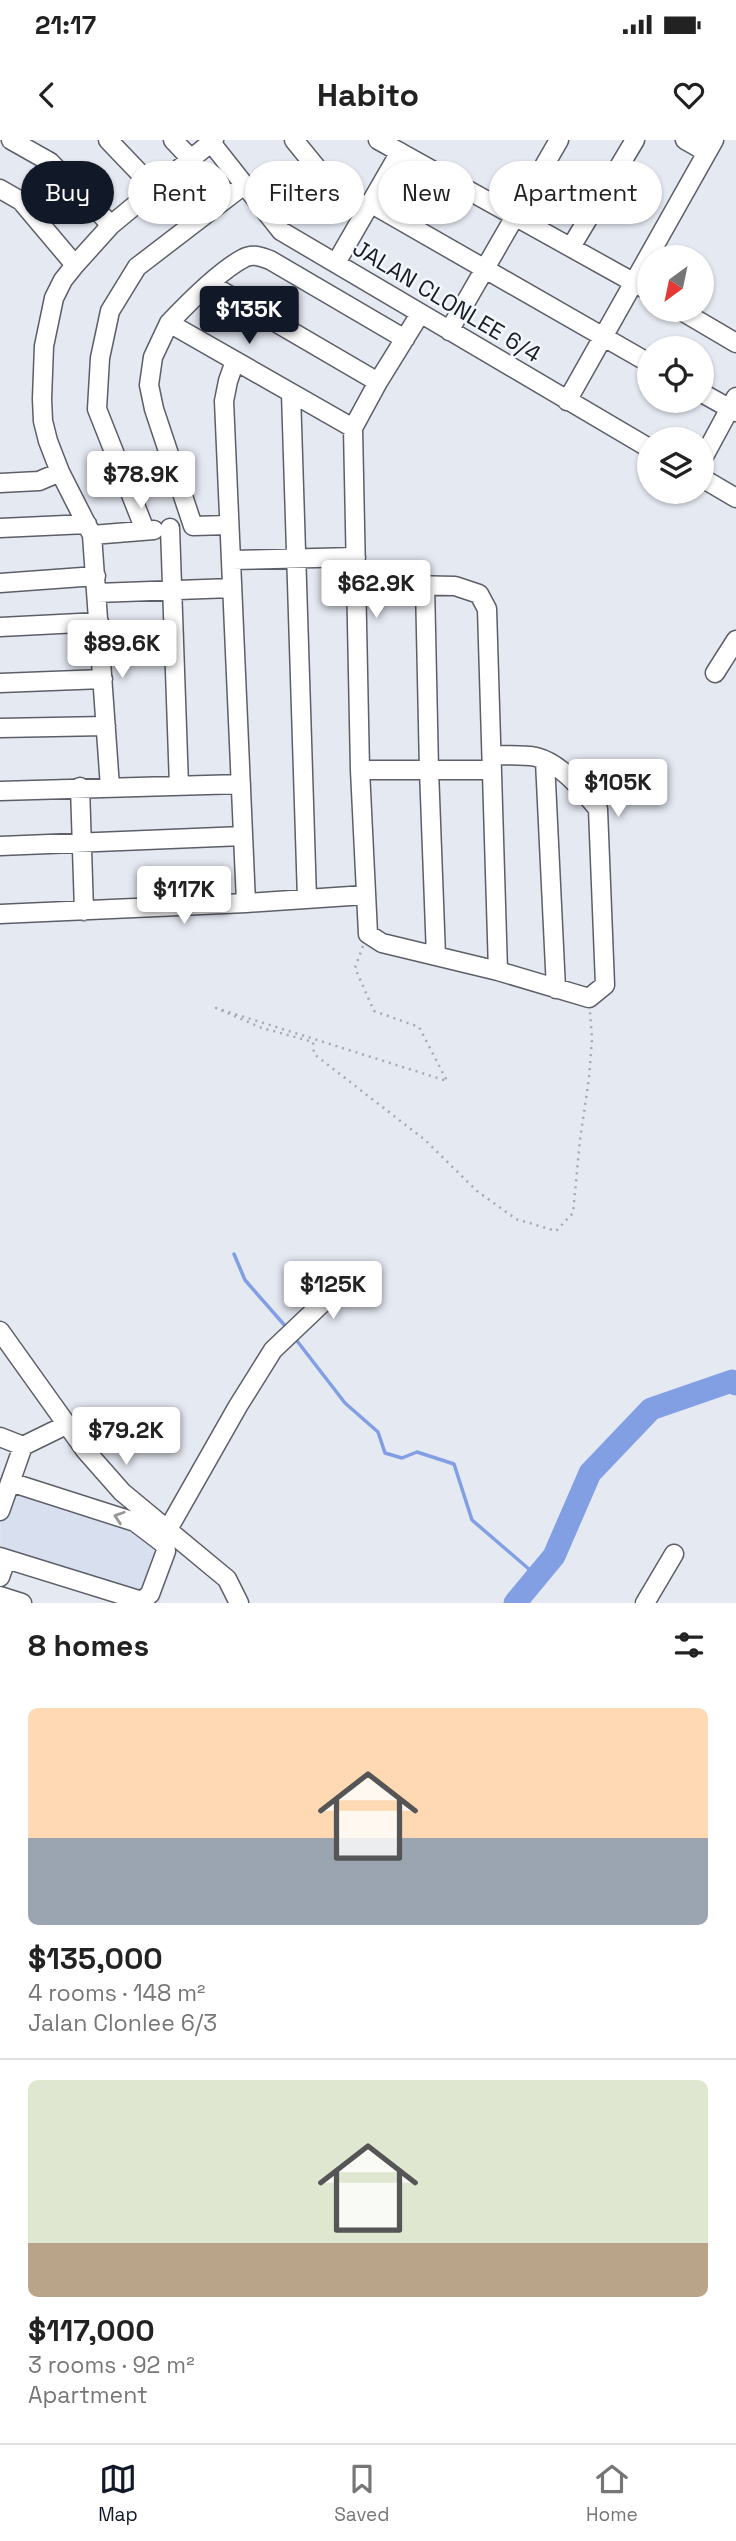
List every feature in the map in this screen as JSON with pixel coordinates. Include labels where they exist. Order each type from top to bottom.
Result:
[{"type":"street","points":[[11,140],[50,162],[111,225]]},
{"type":"street","points":[[108,140],[129,161]]},
{"type":"street","points":[[173,140],[191,159]]},
{"type":"street","points":[[294,140],[329,183],[637,356]]},
{"type":"street","points":[[379,140],[489,201]]},
{"type":"street","points":[[547,161],[559,140]]},
{"type":"street","points":[[571,247],[635,140]]},
{"type":"street","points":[[567,401],[710,146],[685,140]]},
{"type":"street","points":[[189,161],[211,141]]},
{"type":"street","name":"JALAN CLONLEE 6/4","points":[[211,141],[281,231],[637,441]]},
{"type":"street","points":[[336,263],[400,152]]},
{"type":"street","points":[[145,530],[97,410],[100,358],[110,311],[137,267],[244,185]]},
{"type":"street","points":[[0,189],[22,201],[75,265]]},
{"type":"street","points":[[110,787],[97,585],[89,529],[60,472],[43,421],[44,346],[54,298],[63,280],[111,225],[128,211]]},
{"type":"street","points":[[449,331],[511,224]]},
{"type":"street","points":[[530,224],[637,284]]},
{"type":"street","points":[[193,526],[154,409],[149,385],[153,357],[169,323],[210,285],[245,257],[256,255],[270,260],[405,340]]},
{"type":"street","points":[[210,285],[378,382]]},
{"type":"street","points":[[360,770],[429,770],[536,757],[553,765],[581,789],[598,809],[605,985],[589,998],[498,971],[382,943],[368,934],[360,770],[353,428],[420,314]]},
{"type":"street","points":[[700,322],[736,343]]},
{"type":"street","points":[[169,323],[353,428]]},
{"type":"street","points":[[235,361],[224,401],[246,903]]},
{"type":"street","points":[[291,393],[307,899]]},
{"type":"street","points":[[714,398],[734,406],[714,440]]},
{"type":"street","points":[[0,483],[39,481],[60,472]]},
{"type":"street","points":[[714,485],[736,498]]},
{"type":"street","points":[[0,528],[145,530],[229,525]]},
{"type":"street","points":[[170,528],[179,786]]},
{"type":"street","points":[[231,560],[356,557]]},
{"type":"street","points":[[0,583],[172,590],[232,588]]},
{"type":"street","points":[[356,584],[455,586],[479,594],[488,609],[498,971]]},
{"type":"street","points":[[425,585],[436,956]]},
{"type":"street","points":[[0,627],[99,622]]},
{"type":"street","points":[[715,673],[735,643]]},
{"type":"street","points":[[0,683],[103,679]]},
{"type":"street","points":[[0,728],[106,726]]},
{"type":"street","points":[[545,761],[556,989]]},
{"type":"street","points":[[0,791],[241,784]]},
{"type":"street","points":[[80,787],[84,911]]},
{"type":"street","points":[[0,846],[243,836]]},
{"type":"street","points":[[0,914],[365,895]]},
{"type":"street","points":[[167,1531],[273,1350],[333,1293],[346,1288]]},
{"type":"street","points":[[0,1331],[85,1450],[122,1492],[227,1579],[240,1603]]},
{"type":"street","points":[[0,1511],[23,1446],[68,1424]]},
{"type":"street","points":[[0,1437],[23,1446]]},
{"type":"street","points":[[0,1577],[3,1558],[142,1601],[150,1594],[166,1551],[164,1544],[135,1522],[10,1482]]},
{"type":"street","points":[[645,1603],[674,1554]]},
{"type":"street","points":[[0,1596],[22,1603]]},
{"type":"path","points":[[368,934],[355,968],[374,1011],[419,1027],[447,1081],[216,1008],[262,1028],[313,1042],[314,1054],[425,1140],[477,1191],[516,1219],[556,1231],[573,1213],[592,1039],[589,998]]},
{"type":"shaded area","points":[[1,1473],[135,1514],[178,1549],[159,1603],[117,1603],[0,1566]]},
{"type":"waterway","points":[[234,1254],[245,1280],[287,1328]]},
{"type":"waterway","points":[[294,1337],[345,1403],[378,1432],[385,1453],[402,1458],[417,1452],[454,1464],[472,1520],[537,1576]]},
{"type":"waterway","points":[[515,1603],[554,1556],[590,1473],[651,1409],[732,1381],[736,1384]]}]
